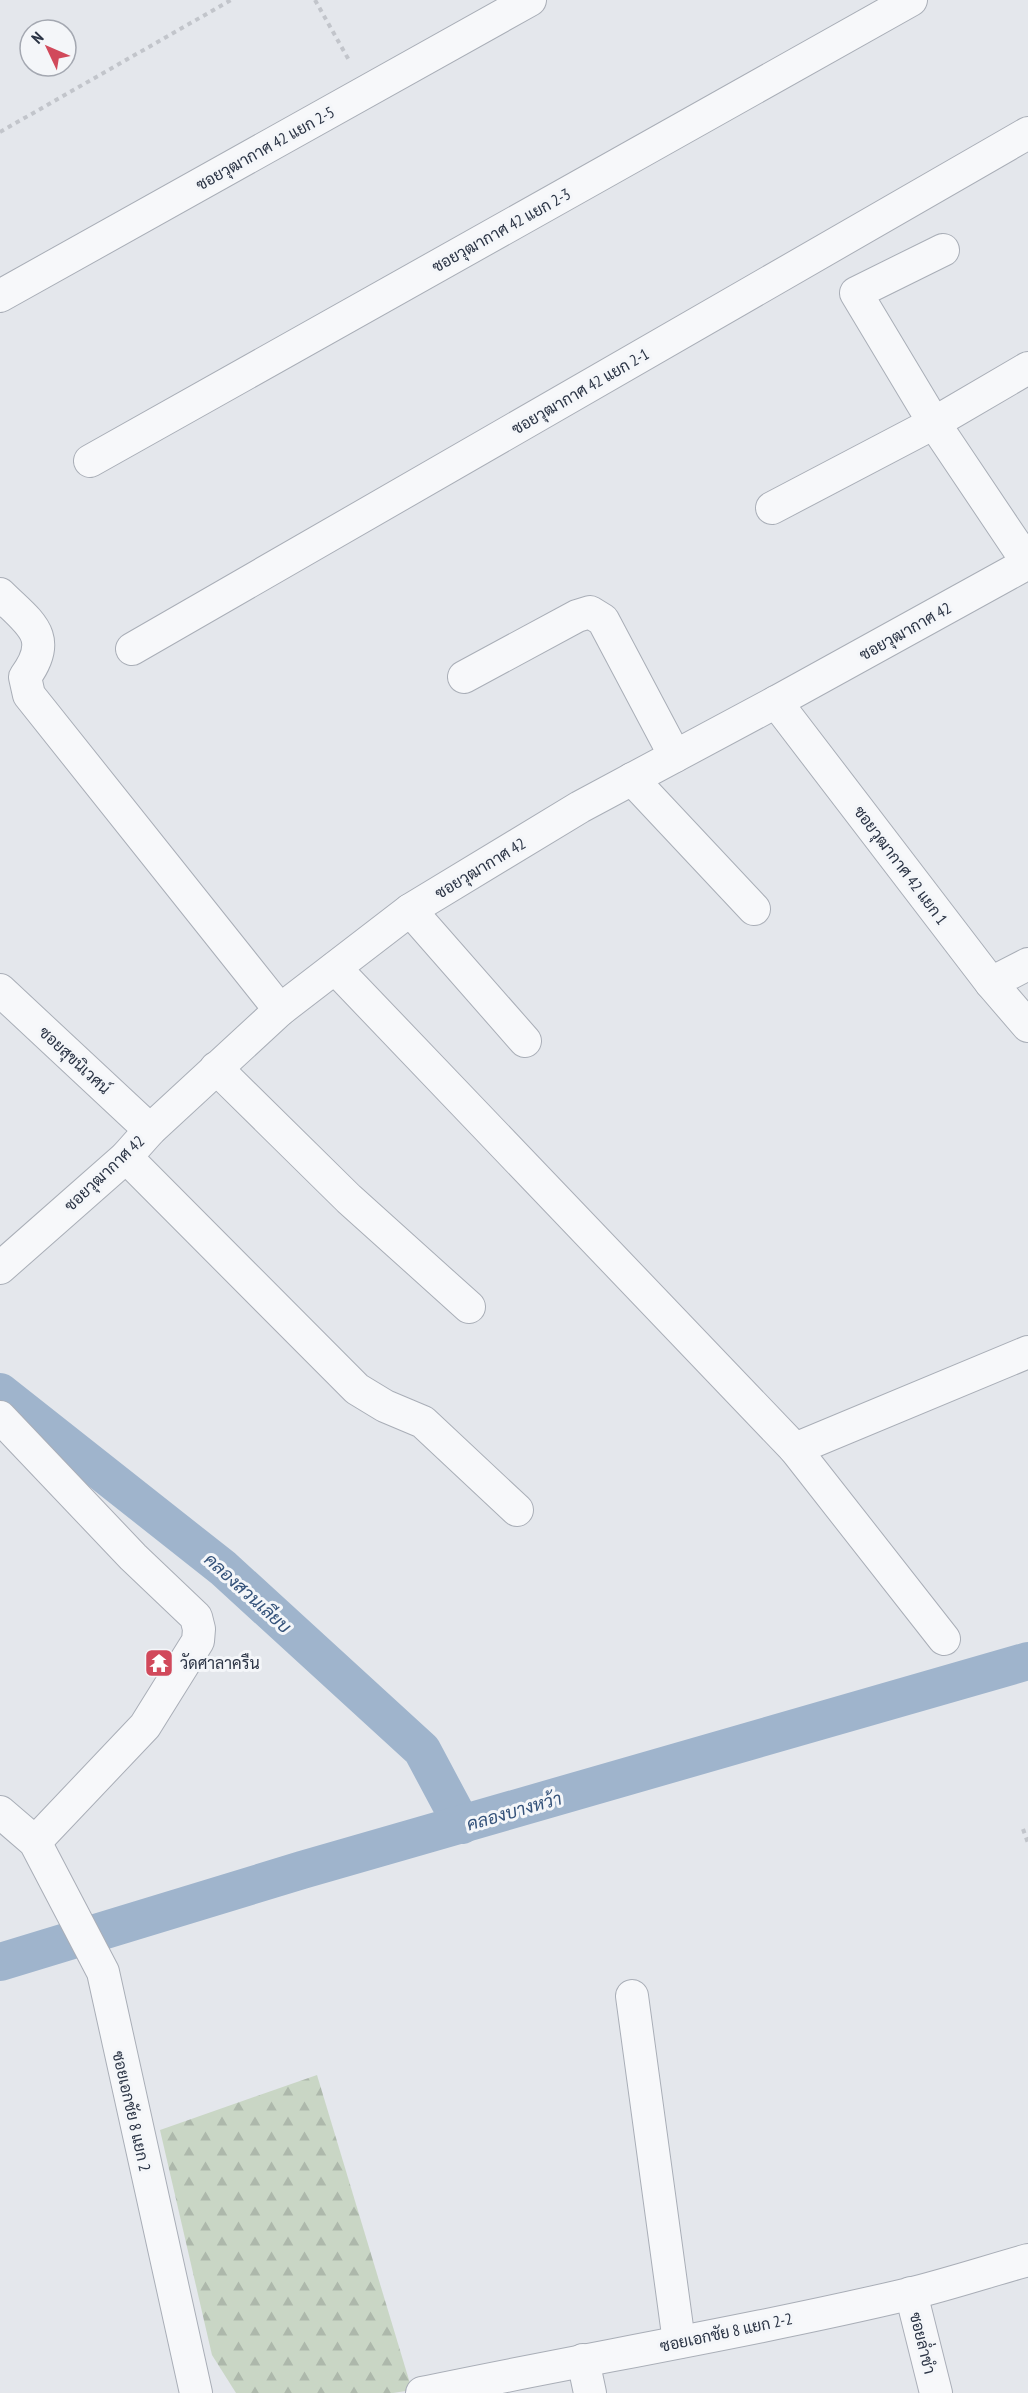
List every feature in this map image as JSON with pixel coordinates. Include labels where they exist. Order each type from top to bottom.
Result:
[{"type":"street","name":"ซอยวุฒากาศ 42 แยก 2-5","points":[[0,296],[530,0]]},
{"type":"street","name":"ซอยวุฒากาศ 42 แยก 2-3","points":[[90,461],[911,0]]},
{"type":"street","name":"ซอยวุฒากาศ 42 แยก 2-1","points":[[132,649],[1028,134]]},
{"type":"street","points":[[943,250],[856,293],[934,423],[1028,563]]},
{"type":"street","points":[[772,508],[934,423],[1028,368]]},
{"type":"street","name":"ซอยวุฒากาศ 42","points":[[0,1268],[126,1157],[150,1130],[280,1010],[410,910],[580,807],[1028,563]]},
{"type":"street","points":[[0,594],[34,628],[40,647],[36,662],[25,677],[29,695],[280,1010]]},
{"type":"street","points":[[464,677],[577,616],[590,612],[603,620],[675,756]]},
{"type":"street","name":"ซอยวุฒากาศ 42 แยก 1","points":[[776,702],[990,983],[1028,1026]]},
{"type":"street","points":[[632,779],[754,909]]},
{"type":"street","points":[[410,910],[525,1041]]},
{"type":"street","points":[[990,983],[1028,963]]},
{"type":"street","points":[[335,968],[795,1449],[944,1639]]},
{"type":"street","name":"ซอยสุขนิเวศน์","points":[[0,990],[150,1130]]},
{"type":"street","points":[[216,1068],[349,1199],[469,1306]]},
{"type":"street","points":[[126,1157],[357,1389],[385,1406],[423,1422],[517,1510]]},
{"type":"street","points":[[795,1449],[1028,1352]]},
{"type":"street","points":[[0,1417],[133,1557],[196,1617],[199,1629],[198,1641],[145,1726],[35,1842],[0,1812]]},
{"type":"street","name":"ซอยเอกชัย 8 แยก 2","points":[[35,1842],[103,1972],[196,2393]]},
{"type":"street","points":[[632,1996],[679,2342]]},
{"type":"street","name":"ซอยเอกชัย 8 แยก 2-2","points":[[422,2393],[910,2293],[1028,2260]]},
{"type":"street","name":"ซอยล่ำชำ","points":[[910,2293],[936,2393]]},
{"type":"street","points":[[583,2360],[590,2393]]},
{"type":"path","points":[[0,132],[231,0]]},
{"type":"path","points":[[315,0],[367,92]]},
{"type":"path","points":[[1023,1829],[1028,1843]]},
{"type":"green space","points":[[317,2075],[412,2390],[393,2393],[236,2393],[212,2355],[160,2130]]},
{"type":"waterway","name":"คลองสวนเลียบ","points":[[0,1392],[223,1568],[422,1750],[462,1825]]},
{"type":"waterway","name":"คลองบางหว้า","points":[[0,1962],[302,1870],[1028,1661]]},
{"type":"place","name":"วัดศาลาครืน","points":[[159,1663]]}]
